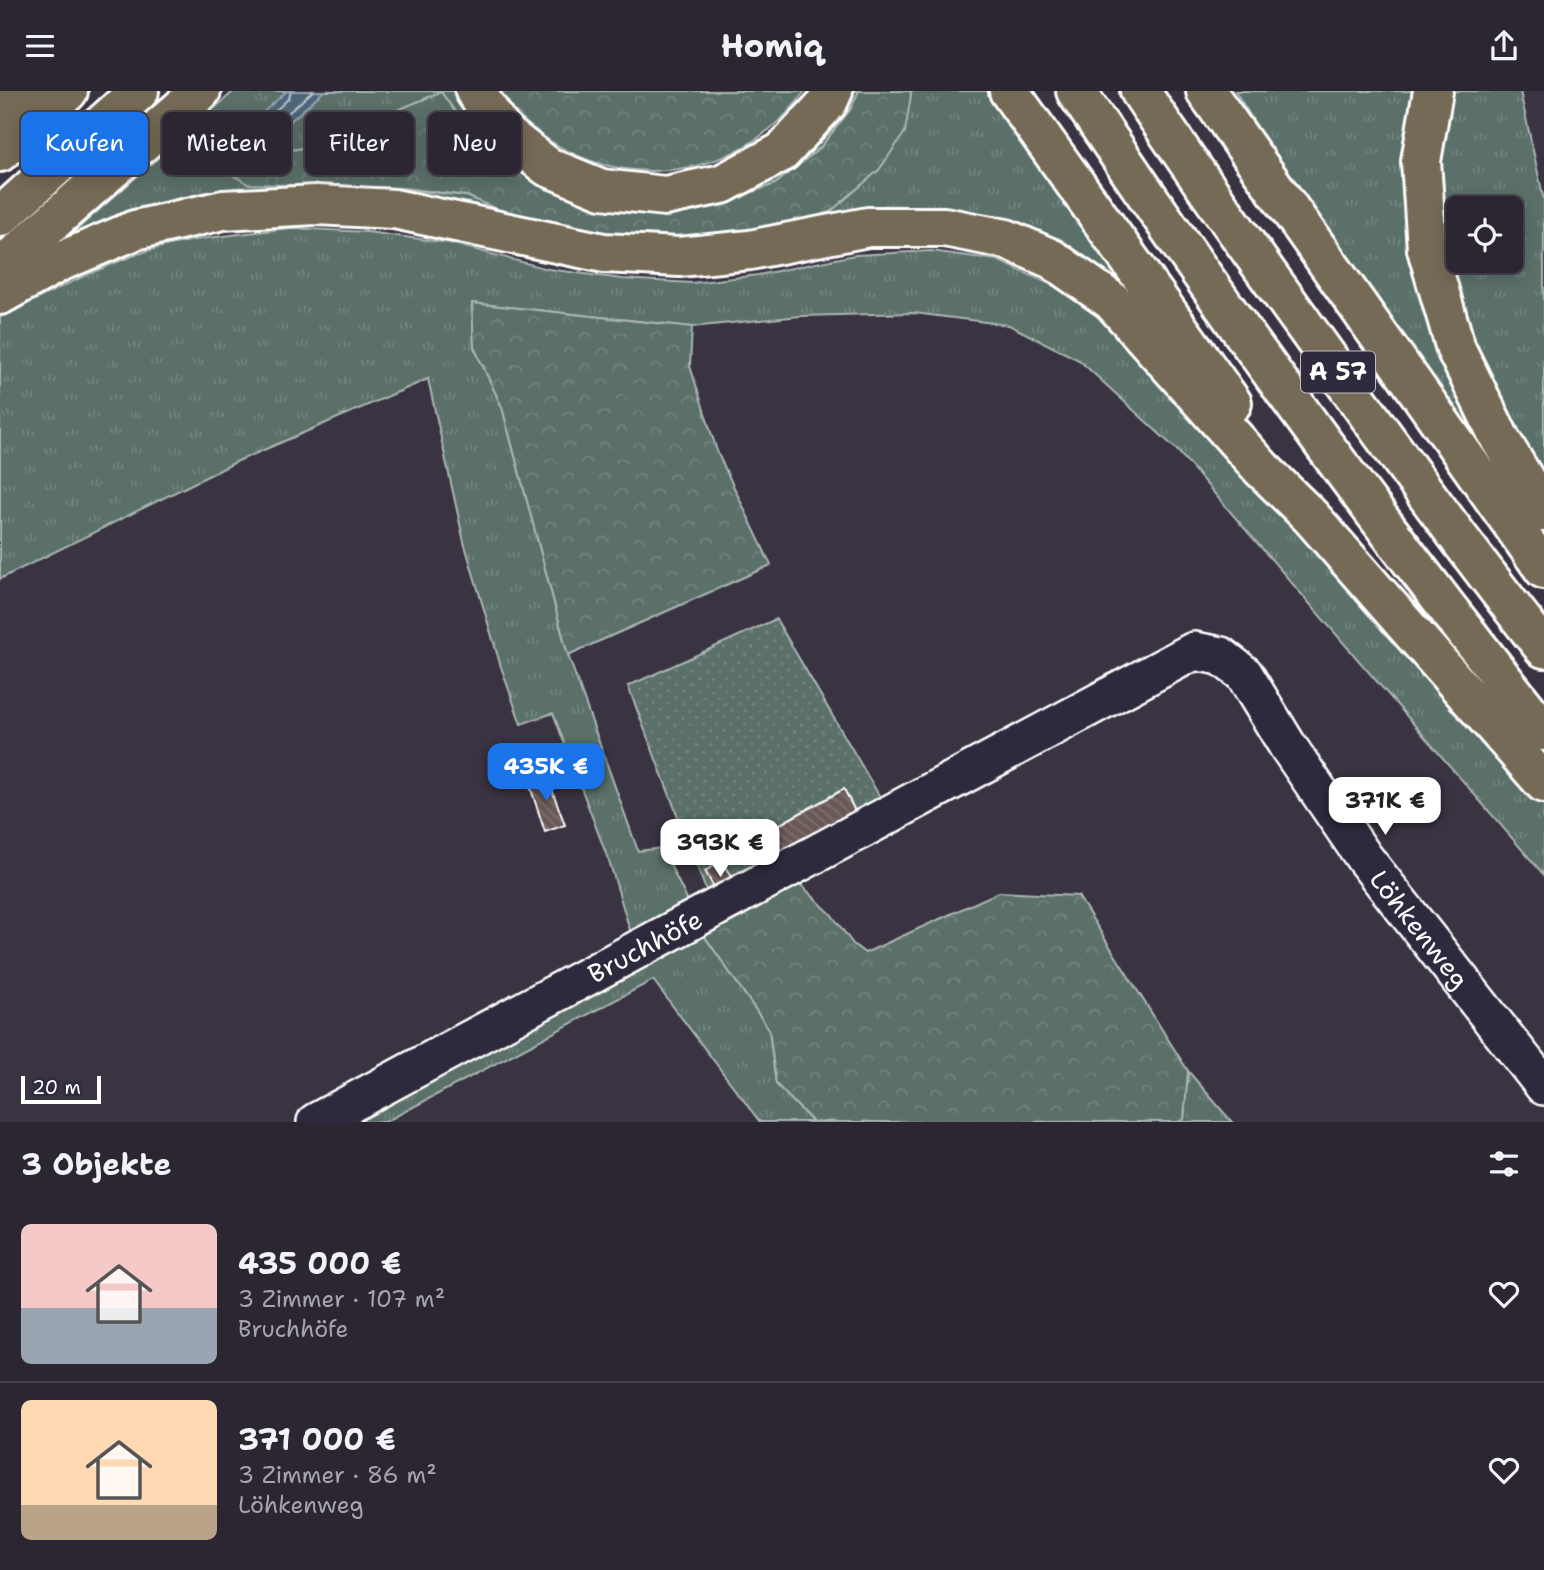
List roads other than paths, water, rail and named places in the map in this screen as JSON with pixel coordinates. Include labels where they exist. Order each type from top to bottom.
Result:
[{"type":"highway","points":[[0,113],[24,91]]},
{"type":"highway","points":[[0,152],[68,91]]},
{"type":"highway","points":[[0,217],[139,91]]},
{"type":"highway","points":[[0,268],[201,91]]},
{"type":"highway","points":[[475,91],[503,132],[548,167],[602,189],[665,196],[722,184],[782,152],[828,102],[833,91]]},
{"type":"highway","points":[[1009,91],[1311,517]]},
{"type":"highway","name":"A 57","points":[[1076,91],[1142,190],[1305,421],[1461,628],[1544,731]]},
{"type":"highway","name":"A 57","points":[[1140,91],[1347,386],[1505,599],[1544,647]]},
{"type":"highway","points":[[1206,91],[1544,569]]},
{"type":"highway","points":[[1433,91],[1421,161],[1427,249],[1456,349],[1500,439],[1544,512]]},
{"type":"highway","points":[[0,295],[59,262],[135,230],[223,210],[316,205],[394,209],[604,253],[679,257],[750,250],[868,227],[944,227],[1006,239],[1052,259],[1112,301],[1262,469],[1311,517],[1544,783]]},
{"type":"street","name":"Löhkenweg","points":[[1194,651],[1222,656],[1244,674],[1287,745],[1365,859],[1544,1086]]},
{"type":"street","name":"Bruchhöfe","points":[[316,1122],[1194,651]]},
{"type":"water","points":[[287,91],[324,91],[291,121],[291,112],[263,112]]}]
